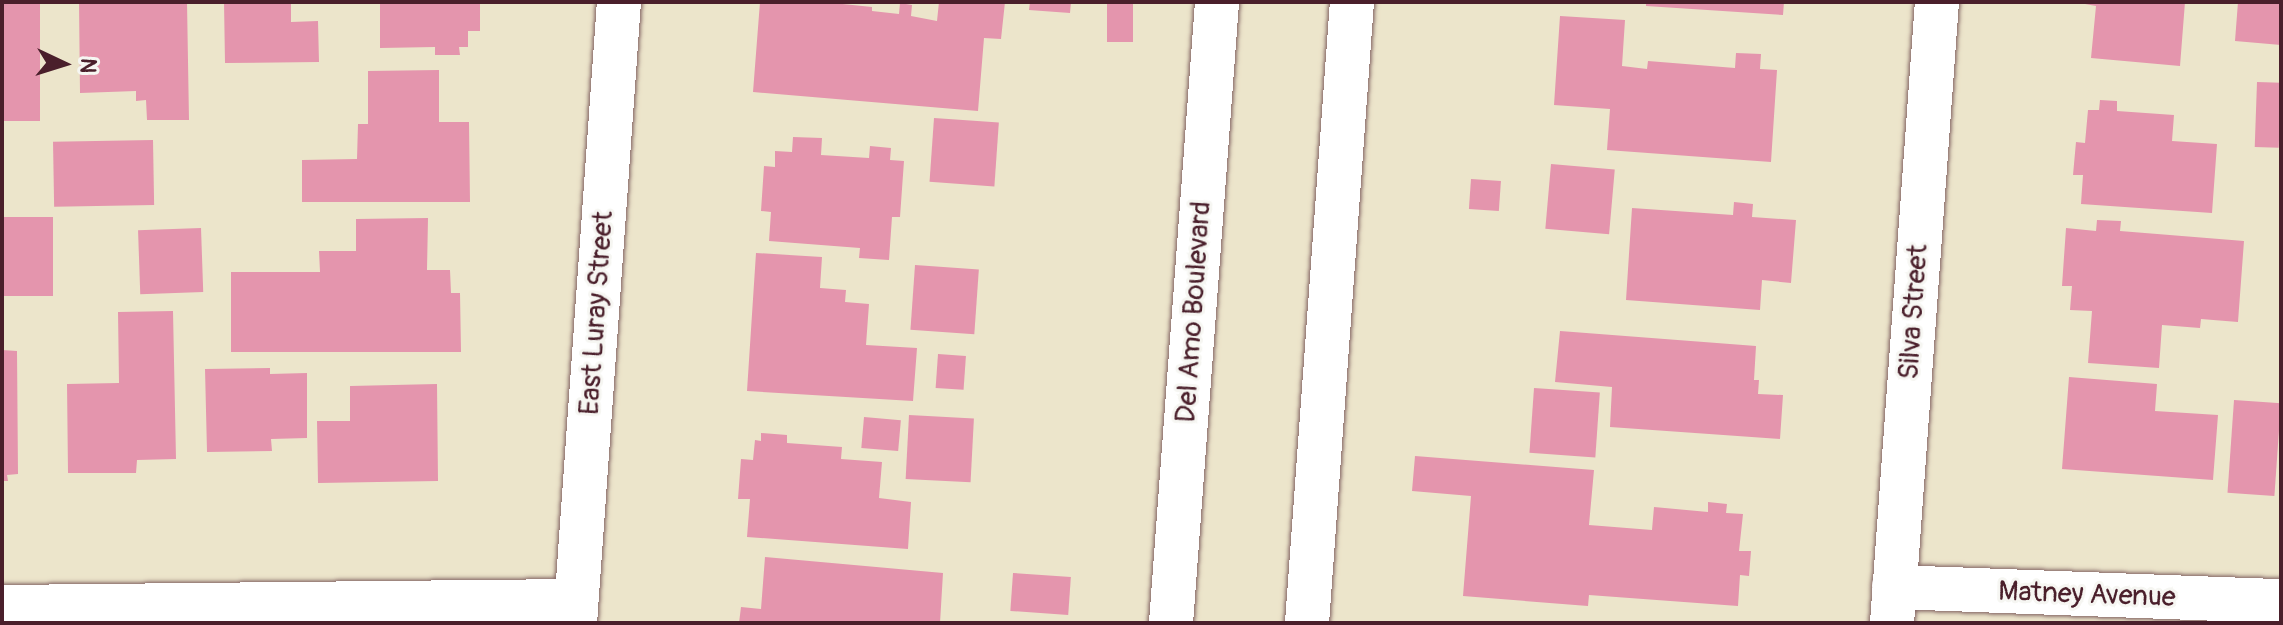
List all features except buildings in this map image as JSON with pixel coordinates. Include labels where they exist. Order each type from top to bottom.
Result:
[{"type":"street","name":"East Luray Street","points":[[576,612],[619,2]]},
{"type":"street","name":"Del Amo Boulevard","points":[[1171,623],[1217,2]]},
{"type":"street","points":[[1307,623],[1352,2]]},
{"type":"street","name":"Silva Street","points":[[1893,605],[1937,2]]},
{"type":"street","name":"Matney Avenue","points":[[1893,605],[2281,601]]},
{"type":"street","points":[[2,607],[576,612]]}]
